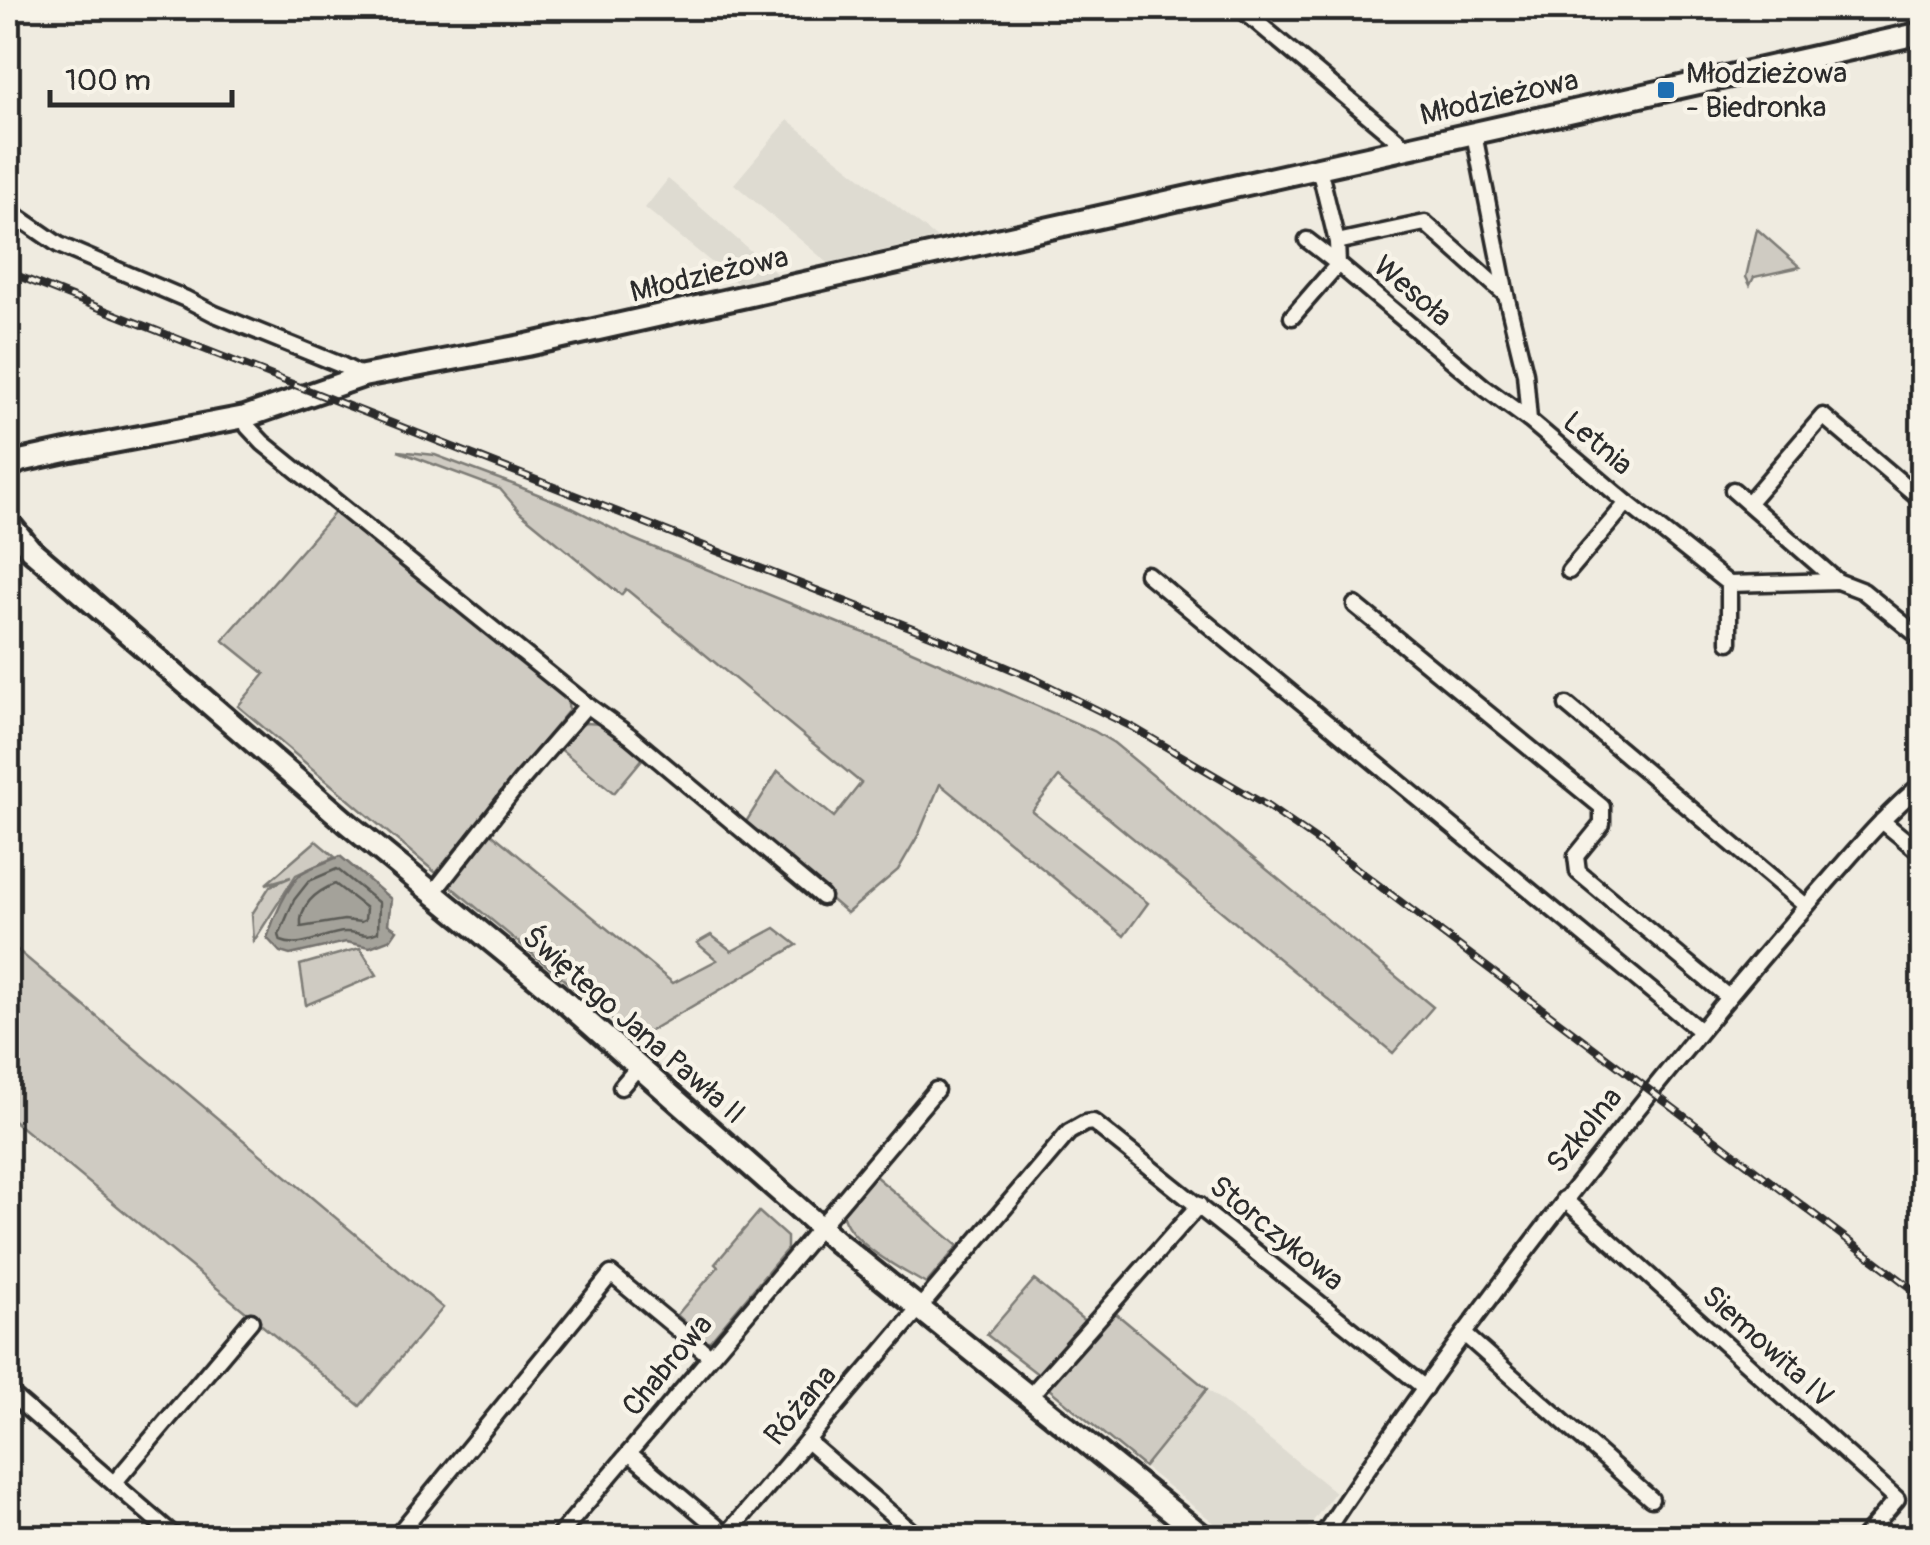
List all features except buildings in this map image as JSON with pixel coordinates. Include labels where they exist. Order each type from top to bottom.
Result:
[{"type":"street","points":[[1240,8],[1407,148]]},
{"type":"street","name":"Młodzieżowa","points":[[8,468],[20,461],[66,451],[245,417],[363,376],[527,345],[1922,33]]},
{"type":"street","name":"Letnia","points":[[1474,134],[1526,373],[1529,420],[1729,584]]},
{"type":"street","name":"Wesoła","points":[[1319,168],[1337,242],[1338,264],[1485,388],[1529,420]]},
{"type":"street","points":[[8,210],[59,244],[363,376]]},
{"type":"street","points":[[1337,242],[1425,223],[1506,295]]},
{"type":"street","points":[[1292,317],[1338,264],[1307,240]]},
{"type":"street","points":[[1749,502],[1823,416],[1922,500]]},
{"type":"street","points":[[245,417],[248,427],[263,443],[630,736],[822,896]]},
{"type":"street","points":[[8,481],[39,458]]},
{"type":"street","points":[[1733,490],[1837,581],[1862,591],[1922,639]]},
{"type":"street","points":[[1569,571],[1627,503]]},
{"type":"street","name":"Świętego Jana Pawła II","points":[[8,522],[30,549],[347,824],[555,993],[819,1227],[1204,1538]]},
{"type":"street","name":"Świętego Jana Pawła II","points":[[8,537],[30,549]]},
{"type":"street","points":[[1147,574],[1700,1031]]},
{"type":"street","points":[[1729,642],[1729,584],[1837,581]]},
{"type":"street","points":[[1356,605],[1602,806],[1602,824],[1576,856],[1578,872],[1728,997]]},
{"type":"street","points":[[433,893],[520,782],[587,705]]},
{"type":"street","points":[[1567,705],[1806,906]]},
{"type":"street","name":"Szkolna","points":[[1321,1538],[1564,1199],[1806,906],[1882,821],[1920,791]]},
{"type":"street","points":[[1882,821],[1922,854]]},
{"type":"street","points":[[621,1087],[638,1067]]},
{"type":"street","name":"Chabrowa","points":[[557,1538],[936,1090]]},
{"type":"street","name":"Storczykowa","points":[[1093,1122],[1425,1388]]},
{"type":"street","name":"Różana","points":[[727,1537],[1069,1132],[1093,1122]]},
{"type":"street","name":"Siemowita IV","points":[[1564,1199],[1897,1499],[1863,1538]]},
{"type":"street","points":[[1028,1397],[1199,1205]]},
{"type":"street","points":[[395,1538],[612,1274],[710,1356]]},
{"type":"street","points":[[114,1483],[251,1321]]},
{"type":"street","points":[[1464,1334],[1651,1499]]},
{"type":"street","points":[[8,1392],[177,1538]]},
{"type":"street","points":[[807,1440],[920,1538]]},
{"type":"street","points":[[629,1453],[727,1537]]},
{"type":"shaded area","points":[[788,120],[937,238],[828,263],[734,184]]},
{"type":"shaded area","points":[[668,179],[778,275],[738,284],[645,208]]},
{"type":"shaded area","points":[[1757,229],[1800,267],[1754,277],[1750,285],[1746,277]]},
{"type":"shaded area","points":[[398,451],[435,455],[515,485],[633,539],[898,645],[1094,731],[1114,743],[1433,1007],[1393,1053],[1059,777],[1032,811],[1148,903],[1124,936],[940,784],[919,834],[898,870],[847,913],[744,825],[778,771],[834,817],[861,783],[626,589],[621,595],[520,512],[500,489]]},
{"type":"shaded area","points":[[336,511],[567,699],[569,710],[436,873],[238,706],[265,674],[223,640]]},
{"type":"shaded area","points":[[585,723],[603,724],[644,757],[614,793],[558,747],[570,732]]},
{"type":"shaded area","points":[[490,832],[673,983],[717,960],[697,943],[711,935],[732,951],[775,928],[797,945],[636,1039],[449,885]]},
{"type":"shaded area","points":[[316,841],[335,857],[296,875],[254,941],[252,914],[270,886],[291,877],[266,884]]},
{"type":"shaded area","points":[[8,942],[443,1308],[360,1406],[8,1116]]},
{"type":"shaded area","points":[[360,948],[377,975],[306,1005],[300,965]]},
{"type":"shaded area","points":[[874,1175],[958,1246],[926,1284],[876,1254],[846,1223],[842,1212]]},
{"type":"shaded area","points":[[759,1212],[787,1237],[787,1249],[710,1341],[706,1341],[677,1315]]},
{"type":"shaded area","points":[[1034,1280],[1086,1322],[1039,1375],[987,1335]]},
{"type":"shaded area","points":[[1113,1311],[1207,1389],[1144,1467],[1049,1389]]},
{"type":"shaded area","points":[[1207,1389],[1335,1492],[1301,1537],[1232,1537],[1144,1467]]},
{"type":"water","points":[[340,856],[391,899],[388,924],[397,930],[391,939],[370,947],[346,942],[290,955],[280,952],[267,938],[291,886],[302,873]]},
{"type":"railway","points":[[8,272],[938,638],[1037,680],[1134,728],[1267,806],[1348,862],[1922,1296]]},
{"type":"place","name":"Młodzieżowa - Biedronka","points":[[1666,90]]}]
